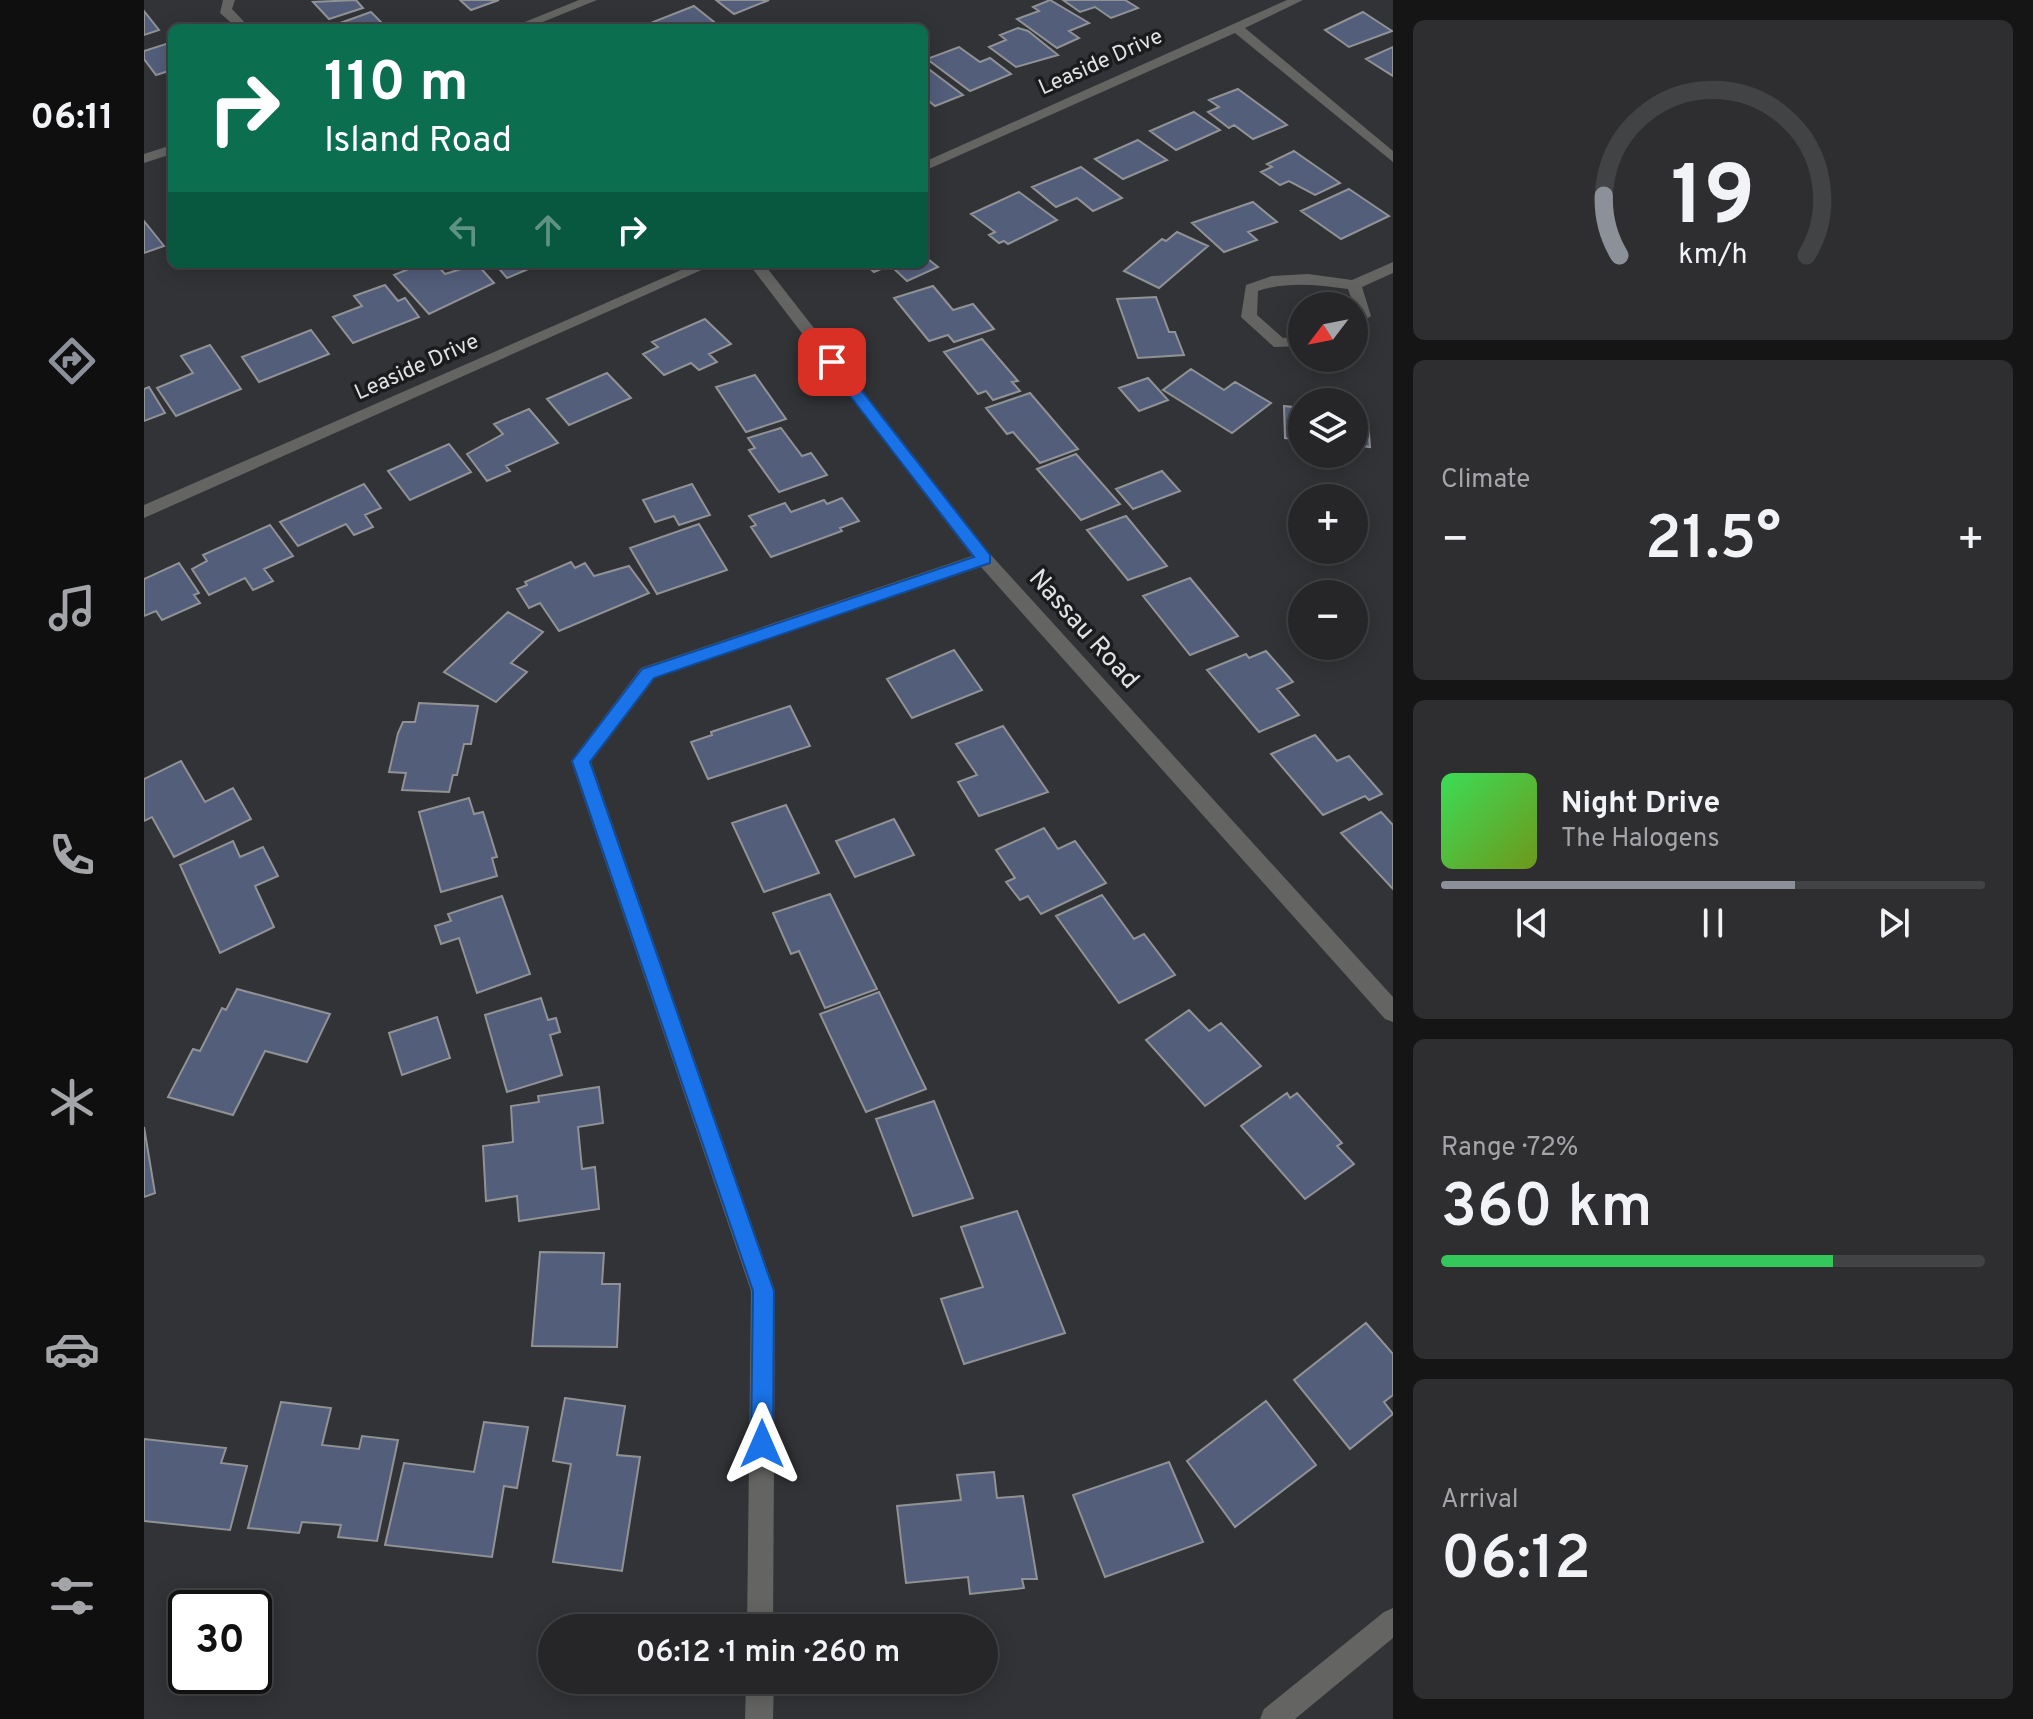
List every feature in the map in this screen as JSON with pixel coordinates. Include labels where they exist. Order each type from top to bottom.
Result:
[{"type":"street","points":[[229,0],[225,10],[240,24]]},
{"type":"street","points":[[527,24],[591,0]]},
{"type":"street","name":"Leaside Drive","points":[[928,165],[1297,0]]},
{"type":"street","points":[[1235,26],[1393,158]]},
{"type":"street","points":[[144,159],[168,150]]},
{"type":"street","points":[[1288,342],[1280,343],[1249,317],[1251,288],[1272,281],[1308,279],[1354,285],[1393,267]]},
{"type":"street","name":"Leaside Drive","points":[[144,512],[699,268]]},
{"type":"street","name":"Nassau Road","points":[[759,268],[984,559],[1393,1012]]},
{"type":"street","points":[[1354,285],[1356,292]]},
{"type":"street","points":[[760,1614],[763,1291],[581,761],[648,673],[984,559]]},
{"type":"street","points":[[1274,1719],[1393,1621]]},
{"type":"street","points":[[759,1719],[760,1694]]},
{"type":"building","points":[[356,0],[363,8],[329,19],[313,2]]},
{"type":"building","points":[[460,0],[499,0],[471,10]]},
{"type":"building","points":[[716,0],[769,0],[734,14]]},
{"type":"building","points":[[1050,0],[1089,23],[1069,31],[1079,38],[1057,48],[1017,19],[1039,11],[1033,7]]},
{"type":"building","points":[[1063,0],[1125,0],[1138,8],[1111,18],[1095,7],[1080,12]]},
{"type":"building","points":[[694,6],[714,22],[655,24],[653,22]]},
{"type":"building","points":[[144,11],[159,30],[144,35]]},
{"type":"building","points":[[371,12],[383,24],[337,24]]},
{"type":"building","points":[[1363,12],[1392,31],[1349,47],[1325,30]]},
{"type":"building","points":[[1018,28],[1028,31],[1058,55],[1016,67],[989,47],[1006,40],[1000,35]]},
{"type":"building","points":[[168,43],[168,71],[156,75],[144,59],[144,51]]},
{"type":"building","points":[[959,47],[980,62],[990,58],[1011,74],[970,91],[928,59]]},
{"type":"building","points":[[1393,47],[1393,76],[1366,59]]},
{"type":"building","points":[[928,69],[963,95],[935,106],[928,100]]},
{"type":"building","points":[[1238,89],[1287,125],[1253,139],[1234,125],[1229,128],[1208,112],[1219,107],[1209,100]]},
{"type":"building","points":[[1194,112],[1220,130],[1176,150],[1150,131]]},
{"type":"building","points":[[1138,140],[1167,160],[1123,179],[1095,159]]},
{"type":"building","points":[[1294,151],[1340,183],[1315,195],[1289,181],[1280,185],[1261,172],[1272,167],[1267,164]]},
{"type":"building","points":[[1081,167],[1122,198],[1093,211],[1077,198],[1056,207],[1032,187]]},
{"type":"building","points":[[1349,189],[1389,216],[1341,239],[1301,211]]},
{"type":"building","points":[[1019,192],[1057,220],[1008,244],[1004,241],[999,243],[989,235],[995,232],[971,214]]},
{"type":"building","points":[[1253,202],[1277,222],[1248,232],[1257,240],[1224,252],[1192,223]]},
{"type":"building","points":[[144,221],[164,246],[144,253]]},
{"type":"building","points":[[1177,232],[1208,246],[1159,288],[1124,271],[1162,239],[1166,241]]},
{"type":"building","points":[[928,259],[938,267],[907,281],[893,268],[928,268]]},
{"type":"building","points":[[411,268],[440,268],[445,274],[464,268],[481,268],[494,283],[429,314],[394,275]]},
{"type":"building","points":[[498,268],[531,268],[507,278]]},
{"type":"building","points":[[385,285],[398,301],[405,298],[419,317],[353,343],[333,317],[362,306],[354,296]]},
{"type":"building","points":[[933,286],[953,310],[973,304],[994,329],[954,342],[948,335],[929,341],[894,298]]},
{"type":"building","points":[[1156,297],[1169,332],[1175,332],[1184,355],[1138,358],[1117,299]]},
{"type":"building","points":[[705,319],[731,344],[709,354],[717,362],[699,370],[691,363],[664,375],[643,354],[658,347],[652,342]]},
{"type":"building","points":[[311,330],[329,354],[259,382],[242,357]]},
{"type":"building","points":[[982,339],[1018,381],[1012,382],[1020,391],[993,400],[986,391],[978,394],[944,352]]},
{"type":"building","points":[[210,345],[241,389],[176,416],[157,388],[193,373],[181,356]]},
{"type":"building","points":[[1191,369],[1224,390],[1235,382],[1271,403],[1232,433],[1163,390]]},
{"type":"building","points":[[607,373],[631,398],[569,425],[547,399]]},
{"type":"building","points":[[755,375],[786,419],[746,432],[716,387]]},
{"type":"building","points":[[1148,378],[1168,400],[1139,411],[1119,388]]},
{"type":"building","points":[[149,387],[165,413],[144,421],[144,389]]},
{"type":"building","points":[[1030,393],[1078,449],[1040,463],[1013,432],[1007,434],[986,408]]},
{"type":"building","points":[[1284,406],[1288,406],[1288,438],[1285,438]]},
{"type":"building","points":[[529,409],[558,443],[506,466],[510,471],[487,481],[467,454],[503,434],[494,424]]},
{"type":"building","points":[[781,428],[802,456],[811,453],[827,475],[779,492],[749,450],[755,448],[748,438]]},
{"type":"building","points":[[449,444],[471,472],[410,500],[388,471]]},
{"type":"building","points":[[1076,454],[1120,504],[1081,520],[1037,469]]},
{"type":"building","points":[[1162,471],[1180,491],[1133,509],[1116,489]]},
{"type":"building","points":[[364,484],[381,508],[365,515],[373,527],[354,535],[346,524],[298,546],[280,522]]},
{"type":"building","points":[[692,484],[710,515],[679,525],[674,516],[655,522],[643,500]]},
{"type":"building","points":[[842,498],[859,521],[840,528],[842,531],[771,557],[751,527],[756,525],[749,516],[785,503],[791,512],[824,500],[827,504]]},
{"type":"building","points":[[1126,516],[1167,566],[1128,580],[1087,530]]},
{"type":"building","points":[[699,524],[727,570],[657,594],[630,548]]},
{"type":"building","points":[[270,525],[293,556],[264,569],[273,581],[253,590],[245,578],[209,595],[192,569],[207,561],[203,555]]},
{"type":"building","points":[[571,562],[575,568],[585,563],[594,576],[629,566],[649,593],[559,631],[540,603],[529,608],[517,589],[527,585],[525,582]]},
{"type":"building","points":[[179,563],[199,593],[194,595],[200,603],[162,620],[156,611],[144,616],[144,579]]},
{"type":"building","points":[[1190,578],[1238,636],[1190,655],[1143,596]]},
{"type":"building","points":[[508,612],[543,632],[511,663],[527,672],[496,702],[444,672]]},
{"type":"building","points":[[954,650],[982,690],[912,718],[887,679]]},
{"type":"building","points":[[1266,651],[1293,682],[1277,689],[1299,715],[1259,732],[1207,670],[1246,654],[1249,658]]},
{"type":"building","points":[[419,703],[478,706],[471,744],[464,744],[457,775],[453,775],[449,792],[402,790],[406,773],[389,772],[398,733],[403,722],[415,722]]},
{"type":"building","points":[[790,706],[810,746],[708,779],[691,742],[712,735],[711,732]]},
{"type":"building","points":[[1003,726],[1048,792],[979,816],[958,782],[977,775],[956,744]]},
{"type":"building","points":[[1315,735],[1337,761],[1349,756],[1382,794],[1369,800],[1365,796],[1323,815],[1271,754]]},
{"type":"building","points":[[181,761],[205,802],[233,788],[251,819],[174,857],[152,817],[144,821],[144,779]]},
{"type":"building","points":[[469,798],[474,814],[483,812],[497,857],[492,858],[497,876],[441,892],[419,812]]},
{"type":"building","points":[[786,805],[819,873],[764,892],[732,823]]},
{"type":"building","points":[[1381,812],[1393,825],[1393,889],[1341,833]]},
{"type":"building","points":[[894,819],[914,855],[855,877],[836,841]]},
{"type":"building","points":[[1044,828],[1058,849],[1075,841],[1106,883],[1041,914],[1028,896],[1020,900],[1006,882],[1015,878],[996,850]]},
{"type":"building","points":[[233,841],[240,857],[263,847],[278,876],[255,886],[274,927],[220,953],[180,865]]},
{"type":"building","points":[[830,894],[877,989],[825,1008],[799,951],[791,954],[773,913]]},
{"type":"building","points":[[1102,895],[1134,939],[1144,934],[1175,975],[1119,1003],[1056,916]]},
{"type":"building","points":[[502,896],[530,974],[477,993],[459,938],[441,944],[435,926],[451,921],[448,914]]},
{"type":"building","points":[[237,989],[330,1014],[307,1062],[265,1051],[233,1115],[168,1097],[193,1049],[200,1051],[222,1008],[226,1010]]},
{"type":"building","points":[[879,992],[926,1089],[866,1112],[820,1014]]},
{"type":"building","points":[[541,998],[548,1020],[556,1018],[560,1032],[550,1035],[562,1075],[507,1092],[485,1015]]},
{"type":"building","points":[[1189,1010],[1209,1031],[1221,1023],[1261,1066],[1205,1106],[1146,1040]]},
{"type":"building","points":[[437,1017],[450,1058],[402,1075],[389,1033]]},
{"type":"building","points":[[599,1087],[603,1123],[578,1127],[582,1169],[595,1167],[599,1209],[519,1221],[517,1196],[486,1201],[483,1146],[513,1142],[511,1106],[539,1102],[538,1096]]},
{"type":"building","points":[[1287,1093],[1290,1098],[1297,1093],[1342,1143],[1337,1146],[1354,1164],[1305,1199],[1241,1126]]},
{"type":"building","points":[[934,1101],[973,1198],[913,1216],[876,1119]]},
{"type":"building","points":[[144,1127],[155,1193],[144,1197]]},
{"type":"building","points":[[1017,1211],[1065,1333],[964,1364],[941,1299],[983,1287],[961,1227]]},
{"type":"building","points":[[540,1252],[604,1253],[602,1284],[620,1284],[617,1347],[532,1346]]},
{"type":"building","points":[[1366,1323],[1393,1354],[1393,1395],[1384,1402],[1393,1414],[1350,1449],[1294,1380]]},
{"type":"building","points":[[565,1398],[625,1406],[617,1455],[640,1457],[622,1571],[553,1562],[571,1464],[553,1461]]},
{"type":"building","points":[[1266,1401],[1316,1465],[1235,1527],[1187,1461]]},
{"type":"building","points":[[281,1402],[331,1408],[322,1445],[359,1449],[362,1436],[398,1440],[377,1541],[338,1537],[341,1525],[302,1522],[299,1533],[248,1528]]},
{"type":"building","points":[[484,1422],[528,1427],[517,1488],[504,1486],[492,1557],[385,1545],[404,1463],[474,1472]]},
{"type":"building","points":[[144,1439],[226,1448],[221,1463],[247,1466],[230,1530],[144,1521]]},
{"type":"building","points":[[1169,1462],[1203,1542],[1105,1577],[1073,1495]]},
{"type":"building","points":[[994,1472],[997,1498],[1023,1496],[1037,1579],[1022,1579],[1024,1588],[970,1594],[968,1577],[906,1583],[897,1506],[961,1500],[957,1475]]},
{"type":"route","points":[[762,1444],[763,1291],[581,761],[648,673],[984,559],[832,362]]}]
